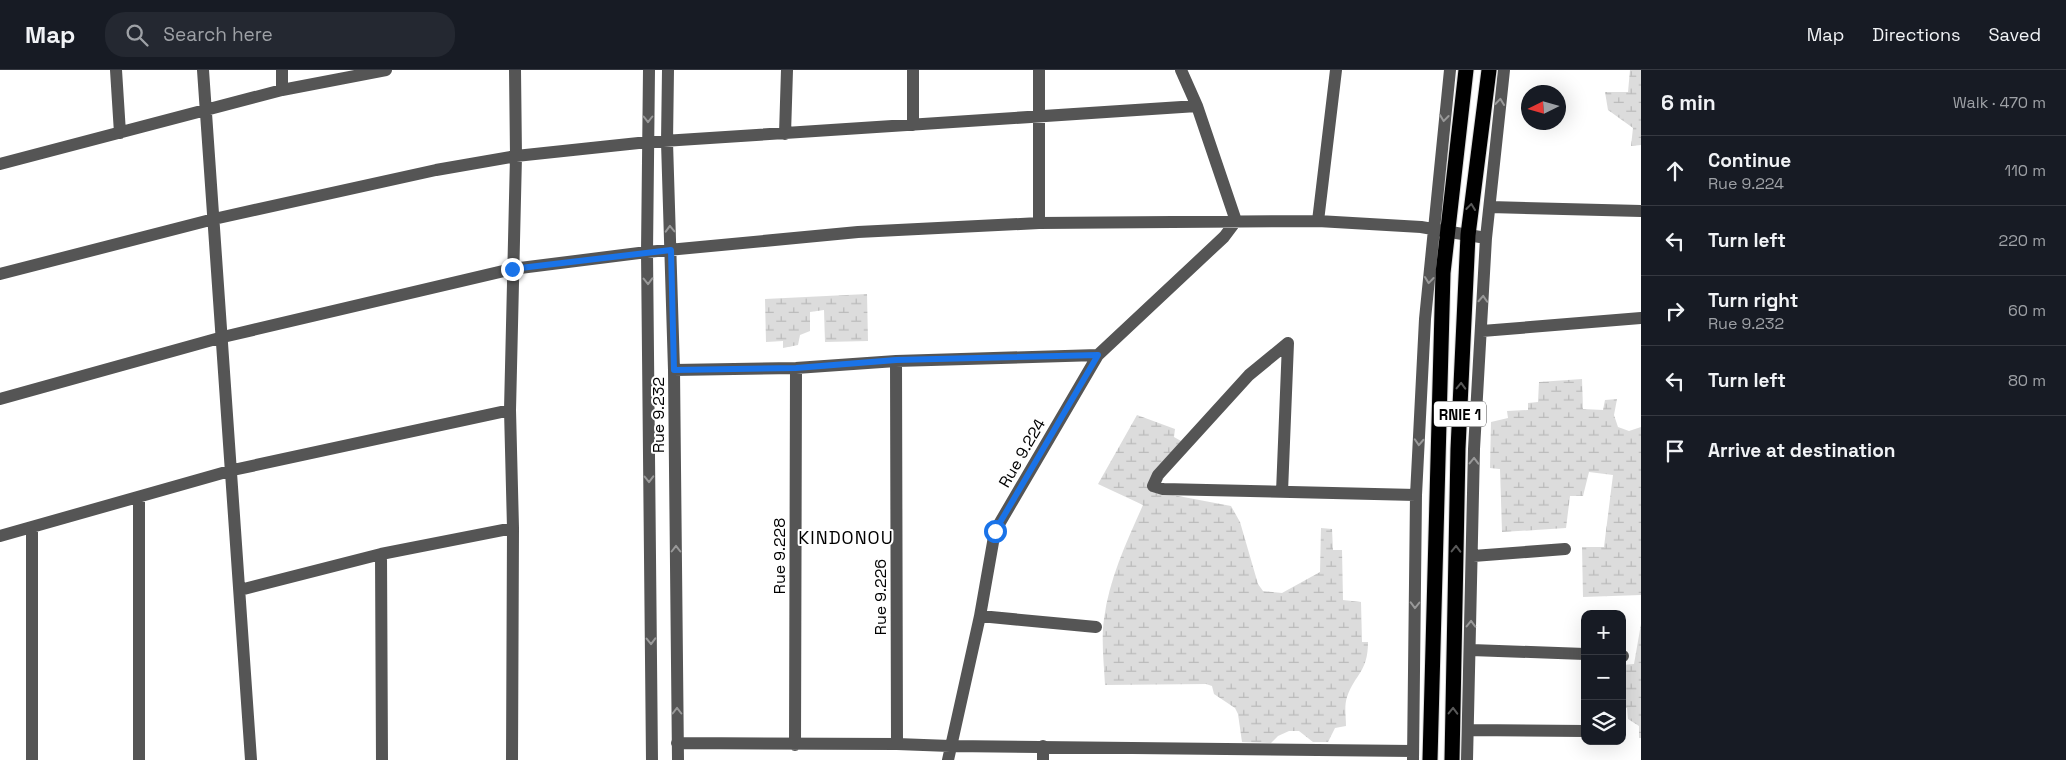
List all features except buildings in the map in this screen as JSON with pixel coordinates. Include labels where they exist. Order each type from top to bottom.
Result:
[{"type":"highway","name":"RNIE 1","points":[[1430,760],[1440,229],[1466,70]]},
{"type":"highway","name":"RNIE 1","points":[[1452,760],[1458,449],[1468,235],[1489,70]]},
{"type":"street","points":[[116,70],[120,133]]},
{"type":"street","points":[[203,70],[251,760]]},
{"type":"street","points":[[282,70],[282,90]]},
{"type":"street","points":[[0,164],[282,90],[386,70]]},
{"type":"street","points":[[512,760],[513,528],[510,410],[516,156],[515,70]]},
{"type":"street","name":"Rue 9.232","points":[[649,70],[647,252],[652,760]]},
{"type":"street","name":"Rue 9.232","points":[[668,70],[667,142],[674,370],[678,760]]},
{"type":"street","points":[[785,134],[787,70]]},
{"type":"street","points":[[913,70],[913,125]]},
{"type":"street","points":[[1039,70],[1039,223]]},
{"type":"street","points":[[1181,70],[1197,106],[1236,220]]},
{"type":"street","points":[[1318,222],[1336,70]]},
{"type":"street","points":[[677,743],[1042,746],[1413,755],[1416,495],[1424,319],[1440,229],[1450,70]]},
{"type":"street","points":[[1467,760],[1471,650],[1474,450],[1486,238],[1504,70]]},
{"type":"street","points":[[0,274],[214,219],[436,170],[516,156],[648,142],[1197,106]]},
{"type":"street","points":[[1490,207],[1641,211]]},
{"type":"street","points":[[0,399],[223,337],[512,269],[647,252],[858,232],[1039,223],[1236,220],[1318,222],[1440,229],[1486,238]]},
{"type":"street","name":"Rue 9.224","points":[[948,760],[980,616],[995,531],[1098,355],[1224,237],[1236,220]]},
{"type":"street","points":[[1482,331],[1641,318]]},
{"type":"street","points":[[1282,492],[1288,343],[1250,375],[1158,475],[1153,486],[1163,489],[1282,492],[1416,495]]},
{"type":"street","points":[[674,370],[796,368],[896,360],[1098,355]]},
{"type":"street","name":"Rue 9.226","points":[[896,360],[897,744]]},
{"type":"street","name":"Rue 9.228","points":[[796,368],[796,745]]},
{"type":"street","points":[[0,536],[232,470],[510,410]]},
{"type":"street","points":[[139,497],[139,760]]},
{"type":"street","points":[[32,528],[32,760]]},
{"type":"street","points":[[240,590],[382,554],[513,528]]},
{"type":"street","points":[[1472,556],[1565,549]]},
{"type":"street","points":[[382,554],[382,760]]},
{"type":"street","points":[[980,616],[1096,627]]},
{"type":"street","points":[[1471,650],[1581,654]]},
{"type":"street","points":[[1468,730],[1581,731]]},
{"type":"street","points":[[1042,746],[1043,760]]},
{"type":"green space","points":[[1630,70],[1641,70],[1641,145],[1631,146],[1633,128],[1608,110],[1605,92],[1628,92]]},
{"type":"green space","points":[[867,294],[868,341],[825,342],[824,310],[810,312],[810,331],[800,335],[798,345],[783,348],[783,341],[766,342],[765,299]]},
{"type":"green space","points":[[1582,379],[1583,409],[1603,410],[1605,400],[1617,399],[1614,415],[1618,427],[1629,431],[1641,427],[1641,595],[1583,597],[1582,547],[1604,547],[1613,475],[1589,472],[1583,496],[1570,496],[1566,528],[1502,532],[1500,469],[1490,468],[1491,422],[1508,418],[1507,411],[1528,410],[1528,403],[1538,402],[1539,382]]},
{"type":"green space","points":[[1137,415],[1175,429],[1174,437],[1181,441],[1157,492],[1231,506],[1240,522],[1258,584],[1263,591],[1282,593],[1320,572],[1321,528],[1332,529],[1333,550],[1342,550],[1343,600],[1361,602],[1362,642],[1368,642],[1366,660],[1347,697],[1345,708],[1346,726],[1335,728],[1328,742],[1313,742],[1299,731],[1289,731],[1278,736],[1271,743],[1242,742],[1238,714],[1235,708],[1214,694],[1212,686],[1206,684],[1105,685],[1103,635],[1106,604],[1119,560],[1143,505],[1098,484]]},
{"type":"green space","points":[[1641,624],[1641,738],[1639,738],[1639,726],[1628,719],[1626,708],[1626,665],[1634,664]]},
{"type":"district","name":"KINDONOU","points":[[846,537]]},
{"type":"route","points":[[512,269],[671,250],[674,370],[796,368],[896,360],[1098,355],[995,531]]}]
